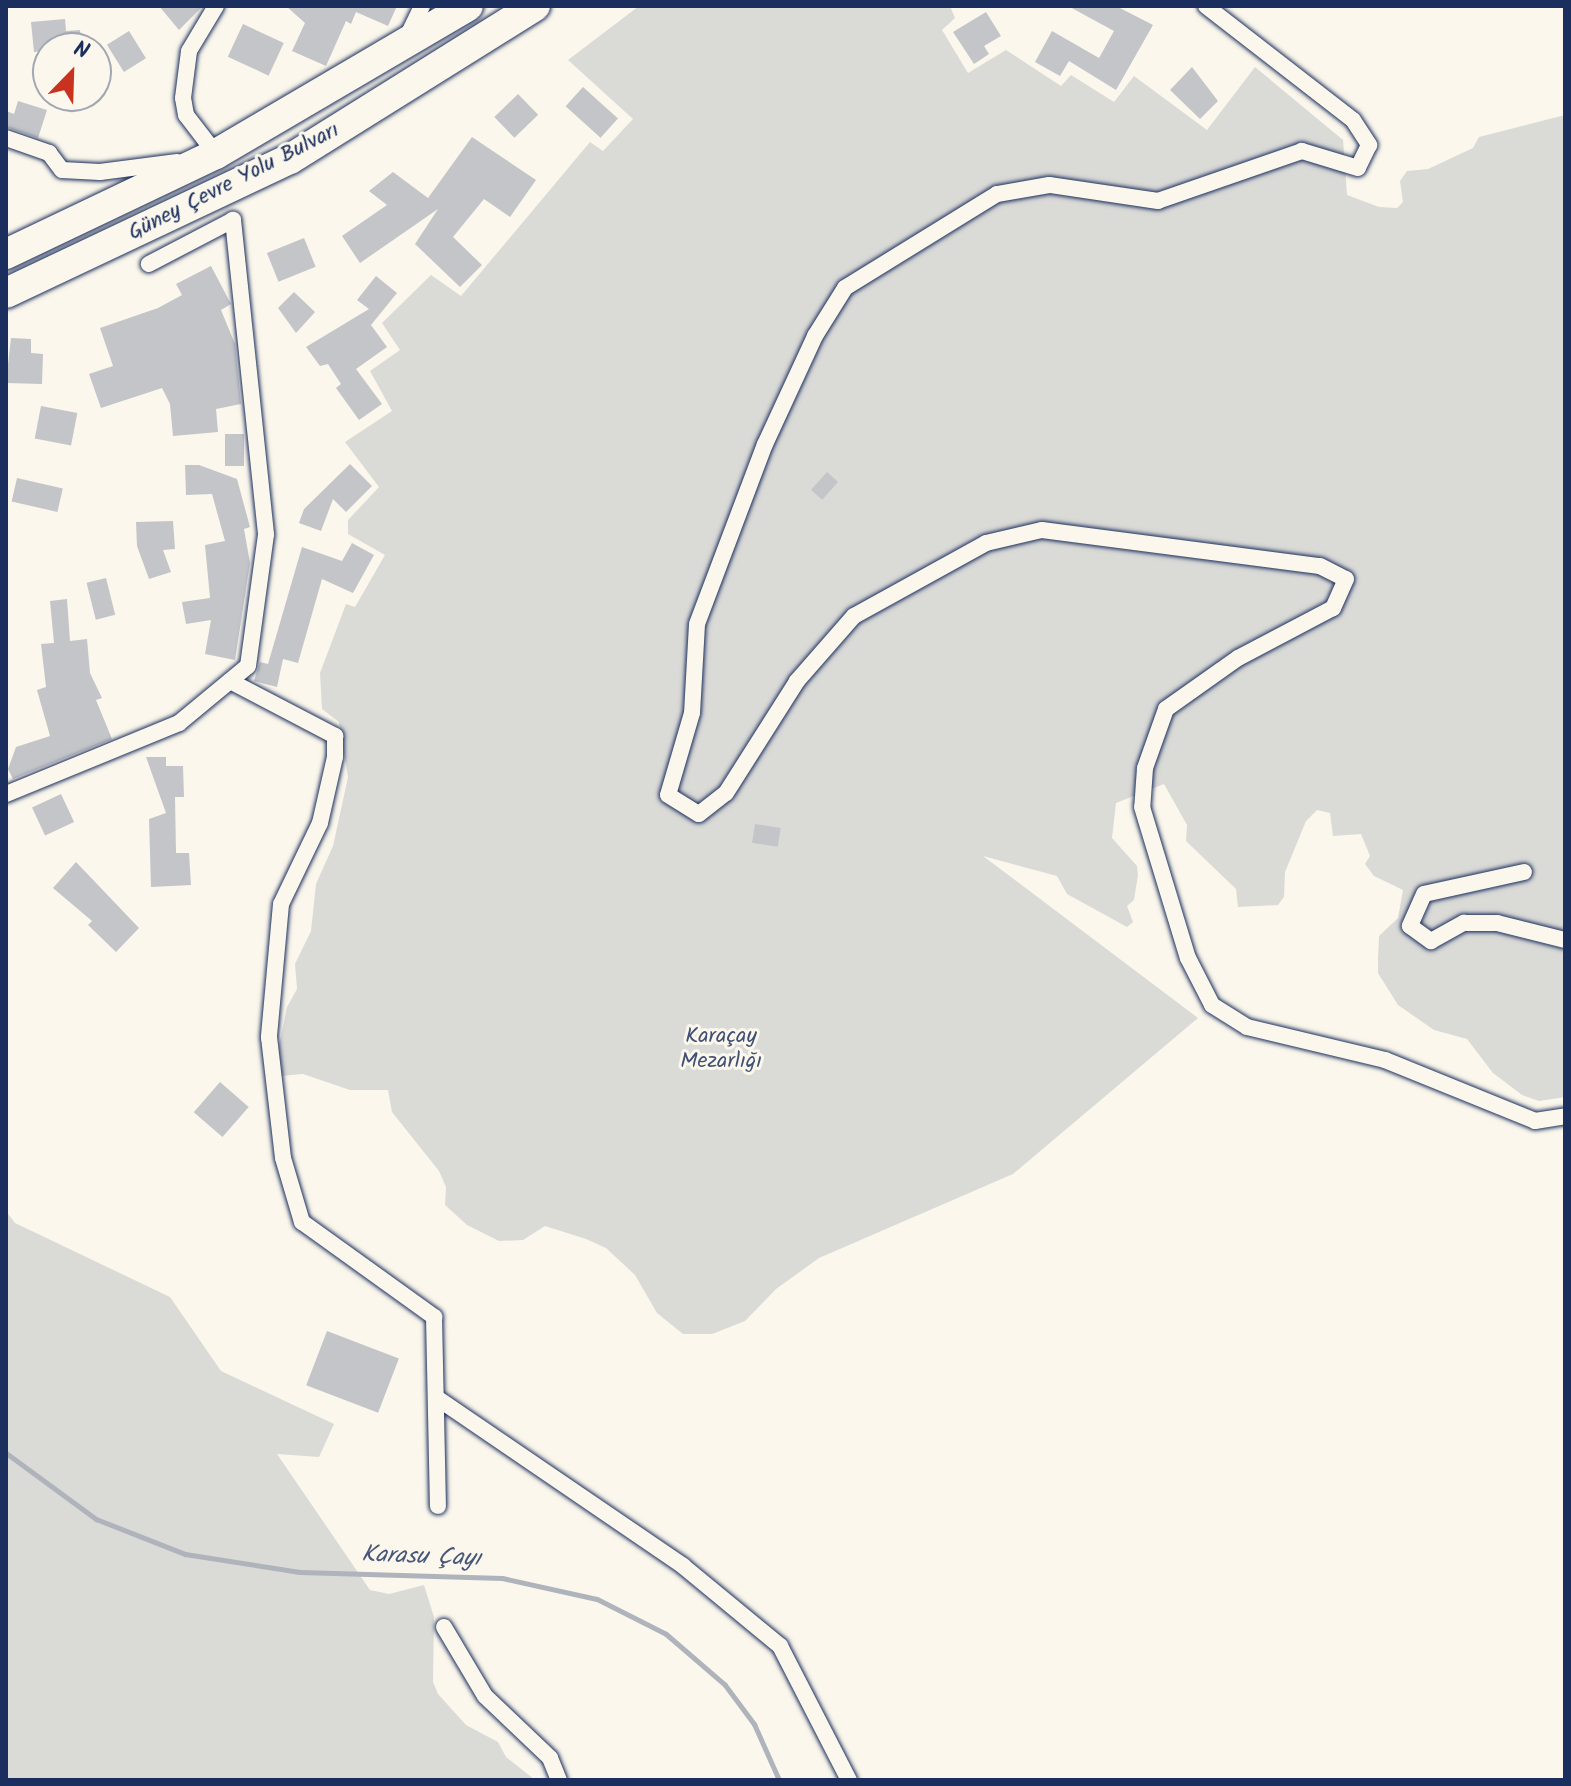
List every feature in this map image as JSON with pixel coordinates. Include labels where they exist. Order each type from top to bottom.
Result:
[{"type":"highway","name":"Güney Çevre Yolu Bulvarı","points":[[6,254],[216,154],[468,6]]},
{"type":"highway","name":"Güney Çevre Yolu Bulvarı","points":[[6,293],[290,159],[535,6]]},
{"type":"street","points":[[6,138],[49,153],[62,170],[137,169],[216,154],[186,115],[183,98],[189,51],[216,6]]},
{"type":"street","points":[[402,47],[422,6]]},
{"type":"street","points":[[1206,6],[1353,120],[1369,145],[1358,168],[1302,151],[1158,201],[1049,185],[997,194],[845,288],[815,336],[765,444],[697,624],[692,713],[668,795],[699,814],[726,793],[797,681],[854,616],[986,543],[1042,530],[1320,566],[1346,579],[1333,608],[1238,658],[1166,709],[1145,768],[1142,807],[1188,958],[1212,1005],[1247,1027],[1385,1060],[1535,1121],[1565,1116]]},
{"type":"street","points":[[6,794],[179,723],[248,666],[266,534],[233,220],[149,264]]},
{"type":"street","points":[[230,681],[335,736],[335,757],[320,823],[281,904],[269,1037],[283,1158],[302,1222],[434,1317],[437,1398],[433,1458],[438,1506]]},
{"type":"street","points":[[1524,872],[1424,894],[1410,926],[1431,941],[1464,923],[1486,923],[1565,940]]},
{"type":"street","points":[[437,1398],[683,1566],[780,1646],[849,1780]]},
{"type":"street","points":[[444,1627],[485,1696],[550,1758],[559,1780]]},
{"type":"green space","name":"Karaçay Mezarlığı","points":[[639,6],[950,6],[955,18],[942,30],[968,73],[1006,50],[1061,86],[1071,75],[1114,102],[1134,76],[1207,130],[1255,67],[1343,140],[1347,195],[1379,207],[1397,208],[1403,202],[1400,181],[1407,171],[1428,169],[1473,148],[1479,137],[1565,115],[1565,1097],[1539,1101],[1522,1095],[1493,1073],[1467,1039],[1434,1030],[1398,1005],[1378,973],[1379,936],[1398,918],[1403,890],[1374,876],[1365,864],[1370,856],[1361,834],[1333,836],[1330,813],[1317,810],[1306,821],[1285,872],[1284,897],[1278,905],[1238,907],[1236,889],[1186,841],[1187,825],[1164,784],[1116,803],[1112,838],[1137,866],[1138,875],[1134,900],[1127,906],[1133,922],[1127,927],[1067,894],[1057,876],[983,856],[1198,1018],[1013,1174],[819,1258],[776,1289],[745,1321],[712,1334],[683,1334],[657,1313],[635,1275],[606,1248],[586,1239],[545,1226],[523,1240],[499,1241],[467,1225],[445,1205],[446,1187],[439,1171],[392,1112],[388,1090],[350,1090],[303,1074],[280,1076],[277,1056],[287,1007],[297,989],[295,964],[311,931],[316,884],[333,846],[348,777],[339,722],[322,709],[320,673],[346,604],[355,607],[385,555],[348,534],[348,520],[379,487],[345,442],[392,411],[370,371],[400,350],[382,323],[431,275],[461,296],[590,142],[603,151],[633,119],[568,60]]},
{"type":"green space","points":[[6,1211],[15,1223],[170,1297],[221,1371],[334,1424],[319,1457],[277,1454],[370,1590],[389,1594],[424,1585],[434,1617],[433,1682],[438,1694],[466,1725],[498,1742],[506,1757],[535,1780],[6,1780]]},
{"type":"building","points":[[159,6],[203,6],[179,30]]},
{"type":"building","points":[[286,6],[397,6],[388,26],[356,12],[351,24],[346,21],[326,66],[292,51],[305,23]]},
{"type":"building","points":[[1068,6],[1116,6],[1153,25],[1116,90],[1069,61],[1060,76],[1035,62],[1052,31],[1099,58],[1114,31]]},
{"type":"building","points":[[986,12],[1001,36],[984,46],[989,54],[974,64],[953,32]]},
{"type":"building","points":[[65,19],[66,31],[80,32],[32,32],[31,22]]},
{"type":"building","points":[[243,24],[284,43],[269,76],[228,57]]},
{"type":"building","points":[[129,31],[146,58],[124,72],[112,53],[112,42]]},
{"type":"building","points":[[1192,67],[1218,101],[1200,119],[1170,90]]},
{"type":"building","points":[[583,87],[618,118],[601,138],[566,106]]},
{"type":"building","points":[[518,94],[538,115],[514,138],[494,117]]},
{"type":"building","points":[[18,101],[32,105],[32,112],[46,112],[38,138],[6,127],[6,111],[14,114]]},
{"type":"building","points":[[472,137],[536,180],[510,217],[484,199],[453,237],[482,265],[460,287],[415,244],[438,209],[360,263],[342,236],[387,205],[369,191],[393,172],[428,198]]},
{"type":"building","points":[[304,238],[316,267],[279,282],[267,253]]},
{"type":"building","points":[[211,266],[231,304],[221,310],[235,344],[241,404],[216,409],[218,432],[173,436],[170,404],[162,388],[101,408],[89,374],[113,366],[100,328],[158,308],[182,295],[176,284]]},
{"type":"building","points":[[376,276],[397,293],[371,325],[387,347],[356,369],[382,404],[359,420],[336,388],[341,384],[328,364],[320,366],[306,347],[369,309],[357,300]]},
{"type":"building","points":[[294,292],[315,312],[296,333],[278,308]]},
{"type":"building","points":[[11,338],[31,339],[31,353],[43,354],[42,384],[6,383]]},
{"type":"building","points":[[41,406],[77,413],[71,445],[35,438]]},
{"type":"building","points":[[225,434],[244,434],[244,466],[225,466]]},
{"type":"building","points":[[350,464],[372,486],[346,512],[333,499],[321,531],[299,523],[304,509]]},
{"type":"building","points":[[185,465],[199,465],[237,479],[250,527],[244,529],[250,563],[235,660],[205,654],[211,620],[186,624],[182,602],[210,598],[205,545],[225,541],[212,494],[186,495]]},
{"type":"building","points":[[827,472],[838,482],[822,500],[811,490]]},
{"type":"building","points":[[17,478],[63,489],[57,512],[12,501]]},
{"type":"building","points":[[173,521],[175,549],[163,550],[171,572],[149,579],[137,546],[136,522]]},
{"type":"building","points":[[352,543],[374,555],[353,593],[322,579],[298,663],[283,659],[277,687],[254,681],[260,662],[268,664],[302,547],[342,561]]},
{"type":"building","points":[[106,578],[115,615],[96,620],[87,583]]},
{"type":"building","points":[[67,599],[70,641],[87,639],[90,673],[102,698],[96,700],[112,739],[13,779],[8,769],[16,747],[50,736],[37,690],[46,687],[41,644],[54,643],[50,601]]},
{"type":"building","points":[[146,757],[166,757],[166,766],[183,766],[184,797],[175,797],[176,853],[189,853],[191,885],[151,887],[149,819],[166,813]]},
{"type":"building","points":[[61,794],[74,822],[45,836],[32,808]]},
{"type":"building","points":[[755,824],[781,828],[778,847],[752,843]]},
{"type":"building","points":[[76,862],[139,928],[116,952],[88,925],[92,921],[53,888]]},
{"type":"building","points":[[220,1082],[249,1107],[222,1137],[194,1112]]},
{"type":"building","points":[[327,1331],[399,1359],[378,1413],[306,1385]]},
{"type":"waterway","name":"Karasu Çayı","points":[[6,1453],[96,1519],[185,1554],[300,1572],[502,1578],[597,1599],[666,1634],[725,1685],[754,1724],[779,1780]]}]
